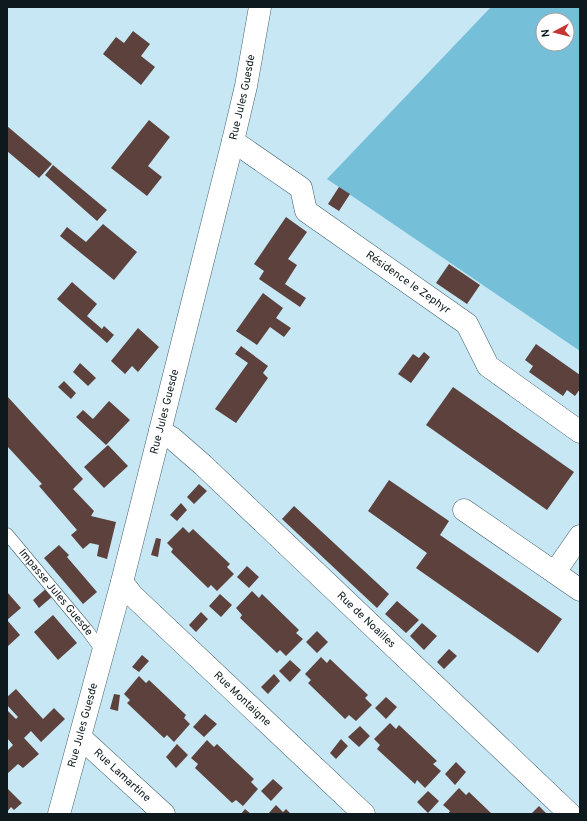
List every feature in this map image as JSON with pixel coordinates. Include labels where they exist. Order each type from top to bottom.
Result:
[{"type":"street","name":"Rue Jules Guesde","points":[[59,814],[122,582],[233,141],[246,86],[260,7]]},
{"type":"street","name":"Résidence le Zephyr","points":[[233,141],[301,188],[306,211],[467,324],[488,366],[580,432]]},
{"type":"street","name":"Rue de Noailles","points":[[160,431],[172,438],[203,465],[570,814]]},
{"type":"street","points":[[464,510],[580,590]]},
{"type":"street","points":[[555,572],[580,536]]},
{"type":"street","name":"Rue Montaigne","points":[[122,582],[132,595],[364,814]]},
{"type":"street","name":"Rue Lamartine","points":[[80,737],[164,814]]},
{"type":"lane","name":"Impasse Jules Guesde","points":[[7,534],[88,630],[103,652]]},
{"type":"shaded area","points":[[491,7],[580,7],[580,351],[327,179]]},
{"type":"building","points":[[133,31],[150,44],[141,56],[155,67],[141,85],[103,54],[116,37],[124,43]]},
{"type":"building","points":[[149,120],[170,137],[148,166],[162,177],[147,196],[111,168]]},
{"type":"building","points":[[7,126],[52,164],[39,178],[7,151]]},
{"type":"building","points":[[53,165],[107,210],[97,221],[45,175]]},
{"type":"building","points":[[339,187],[350,194],[339,211],[328,204]]},
{"type":"building","points":[[286,217],[307,232],[288,259],[297,265],[285,284],[306,298],[300,307],[259,279],[264,271],[254,264]]},
{"type":"building","points":[[103,224],[137,252],[114,280],[60,236],[67,227],[86,242]]},
{"type":"building","points":[[449,264],[480,285],[467,304],[436,283]]},
{"type":"building","points":[[72,282],[97,304],[87,316],[102,329],[104,326],[114,335],[107,343],[57,299]]},
{"type":"building","points":[[263,293],[283,308],[276,318],[291,328],[284,337],[270,327],[257,345],[236,331]]},
{"type":"building","points":[[138,328],[159,347],[138,372],[132,366],[125,374],[111,361]]},
{"type":"building","points":[[536,344],[580,375],[580,389],[575,396],[567,390],[563,396],[529,372],[533,366],[525,360]]},
{"type":"building","points":[[241,346],[268,366],[263,373],[268,378],[236,423],[215,409],[248,363],[235,354]]},
{"type":"building","points":[[424,352],[430,357],[411,383],[398,374],[413,354],[419,358]]},
{"type":"building","points":[[80,363],[96,378],[88,386],[73,372]]},
{"type":"building","points":[[64,381],[76,393],[71,399],[58,387]]},
{"type":"building","points":[[453,387],[574,472],[547,510],[426,425]]},
{"type":"building","points":[[7,396],[83,479],[73,489],[94,511],[91,516],[116,522],[107,559],[97,556],[99,545],[90,543],[83,549],[71,535],[77,530],[39,486],[42,484],[7,446]]},
{"type":"building","points":[[109,401],[130,420],[106,445],[76,417],[83,410],[93,419]]},
{"type":"building","points":[[108,445],[128,466],[104,488],[84,467]]},
{"type":"building","points":[[389,480],[449,521],[440,535],[562,619],[538,653],[416,568],[427,553],[368,511]]},
{"type":"building","points":[[199,484],[207,491],[194,504],[187,497]]},
{"type":"building","points":[[181,503],[187,510],[177,521],[170,515]]},
{"type":"building","points":[[294,506],[389,594],[377,608],[282,519]]},
{"type":"building","points":[[183,527],[189,533],[193,529],[230,564],[227,567],[234,574],[217,591],[211,585],[208,588],[171,552],[173,549],[167,543]]},
{"type":"building","points":[[156,538],[161,539],[158,557],[151,555]]},
{"type":"building","points":[[59,545],[69,555],[67,557],[97,592],[83,604],[44,558]]},
{"type":"building","points":[[247,566],[259,577],[249,588],[237,577]]},
{"type":"building","points":[[48,587],[54,595],[39,608],[33,600]]},
{"type":"building","points":[[252,591],[259,598],[262,594],[299,630],[296,633],[303,639],[286,656],[280,650],[277,653],[240,618],[242,615],[236,608]]},
{"type":"building","points":[[7,592],[21,608],[7,620]]},
{"type":"building","points":[[220,594],[232,605],[221,617],[209,606]]},
{"type":"building","points":[[397,601],[419,620],[406,633],[385,614]]},
{"type":"building","points":[[201,612],[208,619],[196,632],[189,625]]},
{"type":"building","points":[[53,615],[77,643],[58,660],[34,632]]},
{"type":"building","points":[[7,620],[20,635],[7,647]]},
{"type":"building","points":[[422,623],[437,636],[424,650],[410,636]]},
{"type":"building","points":[[317,631],[328,642],[317,653],[306,642]]},
{"type":"building","points":[[449,649],[457,656],[444,669],[437,662]]},
{"type":"building","points":[[142,655],[149,661],[139,672],[132,667]]},
{"type":"building","points":[[321,657],[327,663],[330,659],[368,695],[365,698],[372,705],[356,721],[349,715],[345,719],[308,683],[311,680],[305,674]]},
{"type":"building","points":[[290,660],[301,670],[290,682],[279,671]]},
{"type":"building","points":[[274,674],[280,681],[268,694],[261,687]]},
{"type":"building","points":[[139,676],[146,683],[149,680],[186,715],[184,718],[190,724],[174,742],[167,735],[164,738],[127,703],[130,700],[124,694]]},
{"type":"building","points":[[16,689],[43,719],[54,708],[65,719],[41,742],[31,731],[24,738],[39,754],[23,768],[18,764],[7,774],[7,751],[13,745],[7,738],[7,710],[16,719],[18,717],[7,705],[7,697]]},
{"type":"building","points":[[114,694],[120,695],[118,711],[110,709]]},
{"type":"building","points":[[386,697],[397,707],[386,719],[375,708]]},
{"type":"building","points":[[205,714],[217,724],[204,737],[193,727]]},
{"type":"building","points":[[390,723],[396,729],[399,725],[437,761],[433,764],[441,771],[425,788],[417,780],[415,784],[377,749],[380,745],[374,739]]},
{"type":"building","points":[[360,726],[370,736],[359,747],[348,737]]},
{"type":"building","points":[[341,739],[348,746],[336,759],[330,753]]},
{"type":"building","points":[[207,740],[214,747],[217,744],[254,779],[251,782],[258,789],[243,806],[236,800],[232,803],[195,768],[198,764],[191,758]]},
{"type":"building","points":[[177,744],[188,755],[176,768],[166,757]]},
{"type":"building","points":[[456,762],[466,772],[455,785],[445,774]]},
{"type":"building","points":[[273,779],[283,788],[271,801],[261,791]]},
{"type":"building","points":[[7,788],[22,803],[14,810],[11,807],[7,812]]},
{"type":"building","points":[[459,788],[466,795],[469,792],[492,814],[448,814],[450,811],[443,805]]},
{"type":"building","points":[[428,791],[439,801],[428,813],[417,802]]},
{"type":"building","points":[[276,805],[283,812],[286,809],[291,814],[268,814]]},
{"type":"building","points":[[539,806],[546,813],[545,814],[531,814]]},
{"type":"building","points":[[245,809],[251,814],[241,814]]}]
